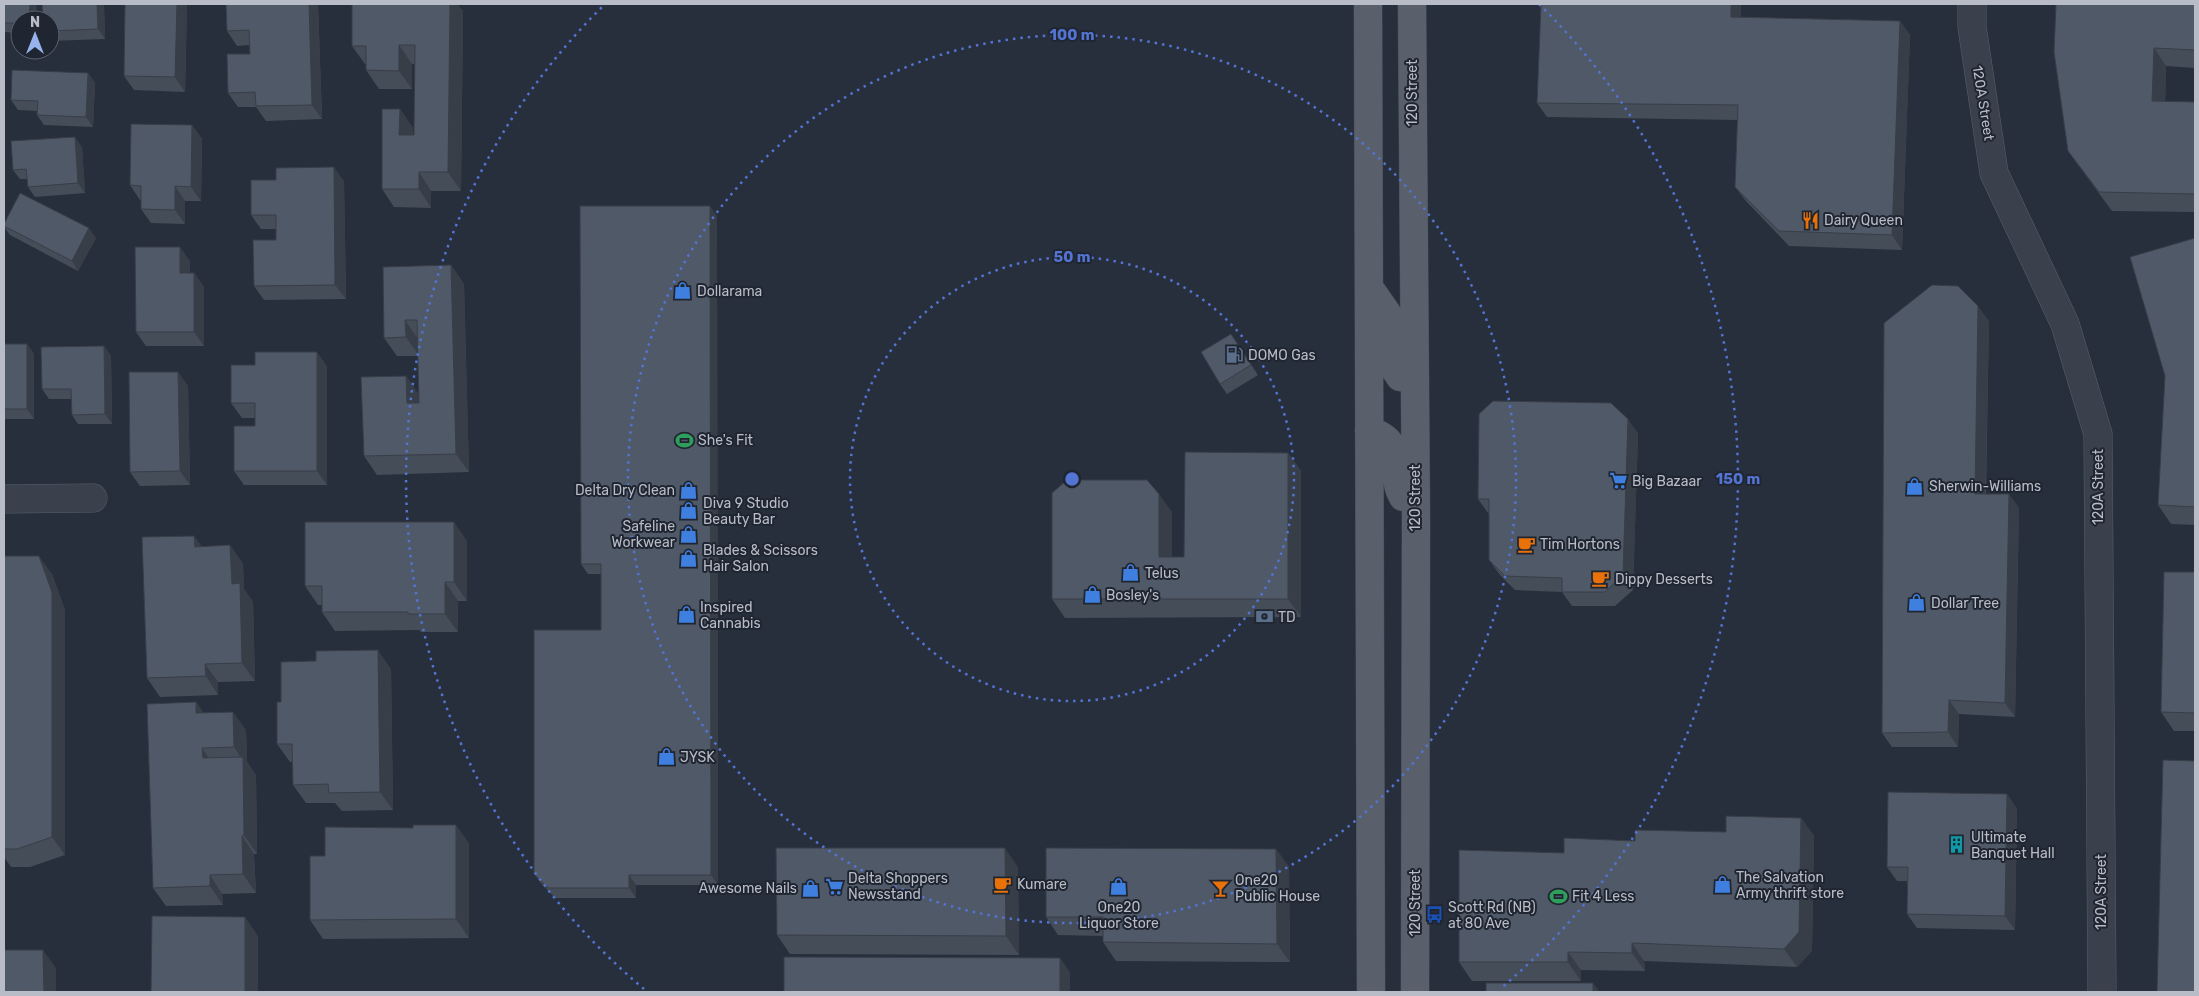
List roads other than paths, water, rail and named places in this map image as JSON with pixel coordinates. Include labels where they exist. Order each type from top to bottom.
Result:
[{"type":"main road","points":[[1368,4],[1371,992]]},
{"type":"main road","name":"120 Street","points":[[1412,4],[1416,520],[1415,992]]},
{"type":"main road","points":[[1370,287],[1387,313],[1392,365],[1400,377],[1415,378]]},
{"type":"main road","points":[[1369,431],[1383,434],[1392,446],[1400,492],[1416,520]]},
{"type":"street","name":"120A Street","points":[[1972,4],[1972,27],[1994,173],[2065,324],[2098,434],[2102,992]]},
{"type":"street","points":[[4,499],[93,498]]},
{"type":"place","name":"Dairy Queen","points":[[1810,220]]},
{"type":"place","name":"Dollarama","points":[[683,291]]},
{"type":"place","name":"DOMO Gas","points":[[1234,355]]},
{"type":"place","name":"She's Fit","points":[[684,440]]},
{"type":"place","name":"Big Bazaar","points":[[1618,481]]},
{"type":"place","name":"Sherwin-Williams","points":[[1915,486]]},
{"type":"place","name":"Delta Dry Clean","points":[[689,490]]},
{"type":"place","name":"Diva 9 Studio Beauty Bar","points":[[689,511]]},
{"type":"place","name":"Safeline Workwear","points":[[689,534]]},
{"type":"place","name":"Tim Hortons","points":[[1526,544]]},
{"type":"place","name":"Blades & Scissors Hair Salon","points":[[689,558]]},
{"type":"place","name":"Telus","points":[[1131,573]]},
{"type":"place","name":"Dippy Desserts","points":[[1601,579]]},
{"type":"place","name":"Bosley's","points":[[1092,595]]},
{"type":"place","name":"Dollar Tree","points":[[1917,603]]},
{"type":"place","name":"Inspired Cannabis","points":[[686,615]]},
{"type":"place","name":"TD","points":[[1264,617]]},
{"type":"place","name":"JYSK","points":[[666,757]]},
{"type":"place","name":"Ultimate Banquet Hall","points":[[1957,845]]},
{"type":"place","name":"Kumare","points":[[1003,884]]},
{"type":"place","name":"The Salvation Army thrift store","points":[[1722,885]]},
{"type":"place","name":"Delta Shoppers Newsstand","points":[[834,886]]},
{"type":"place","name":"One20 Liquor Store","points":[[1119,887]]},
{"type":"place","name":"Awesome Nails","points":[[811,888]]},
{"type":"place","name":"One20 Public House","points":[[1221,888]]},
{"type":"place","name":"Fit 4 Less","points":[[1558,896]]},
{"type":"place","name":"Scott Rd (NB) at 80 Ave","points":[[1434,915]]}]
